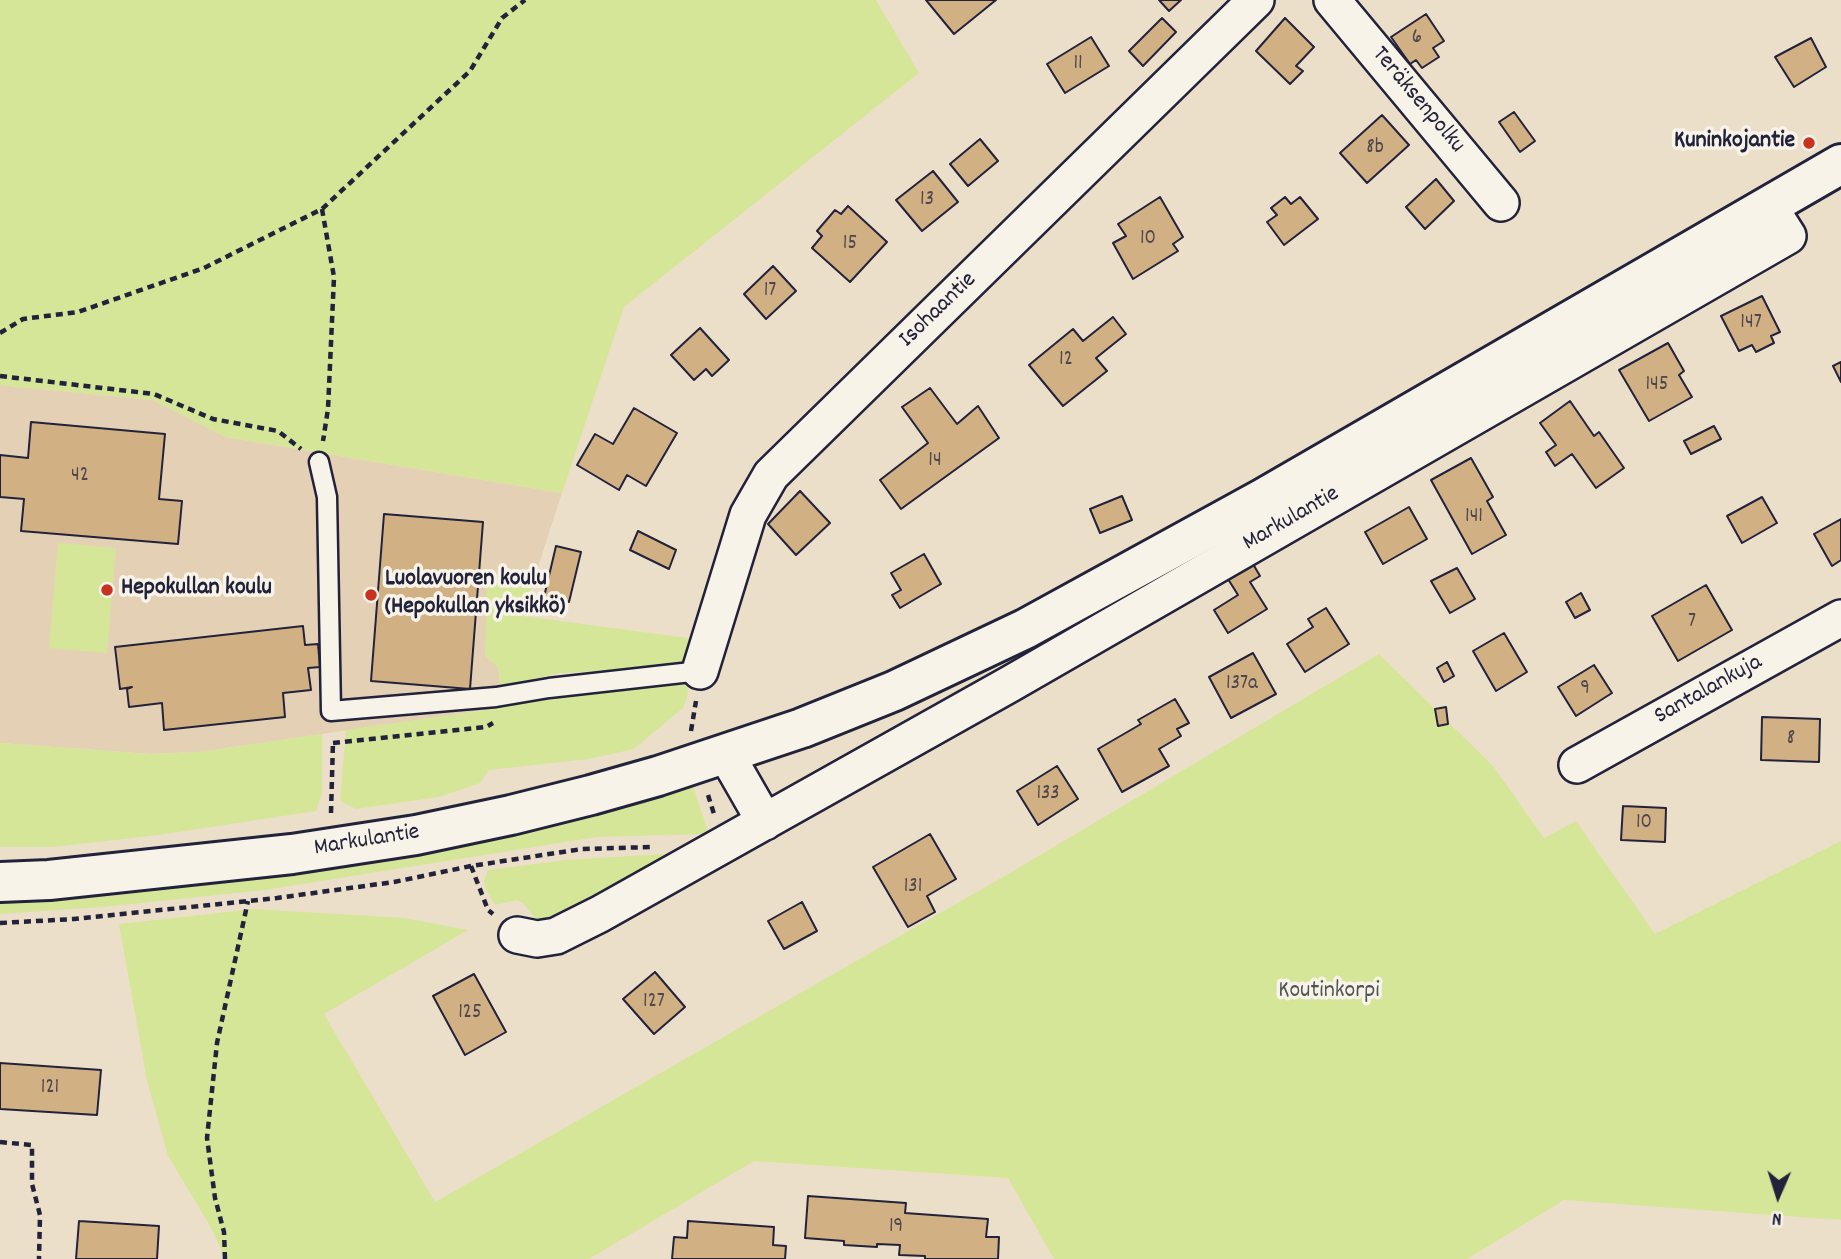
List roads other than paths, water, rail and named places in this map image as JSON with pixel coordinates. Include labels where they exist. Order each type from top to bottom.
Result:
[{"type":"main road","name":"Markulantie","points":[[0,882],[49,880],[279,855],[416,835],[591,795],[802,728],[894,691],[1025,629],[1262,499],[1841,163]]},
{"type":"street","name":"Isohaantie","points":[[701,671],[748,515],[771,475],[1256,0]]},
{"type":"street","name":"Teräksenpolku","points":[[1332,0],[1501,203]]},
{"type":"street","name":"Markulantie","points":[[517,935],[537,939],[556,936],[765,822],[1788,236],[1769,206]]},
{"type":"street","name":"Santalankuja","points":[[1577,765],[1841,618]]},
{"type":"street","points":[[726,754],[765,822]]},
{"type":"lane","points":[[319,462],[327,497],[331,711],[514,694],[701,671]]},
{"type":"place","name":"Kuninkojantie","points":[[1809,143]]},
{"type":"place","name":"Hepokullan koulu","points":[[107,590]]},
{"type":"place","name":"Luolavuoren koulu (Hepokullan yksikkö)","points":[[371,595]]},
{"type":"park label","name":"Koutinkorpi","points":[[1329,993]]}]
